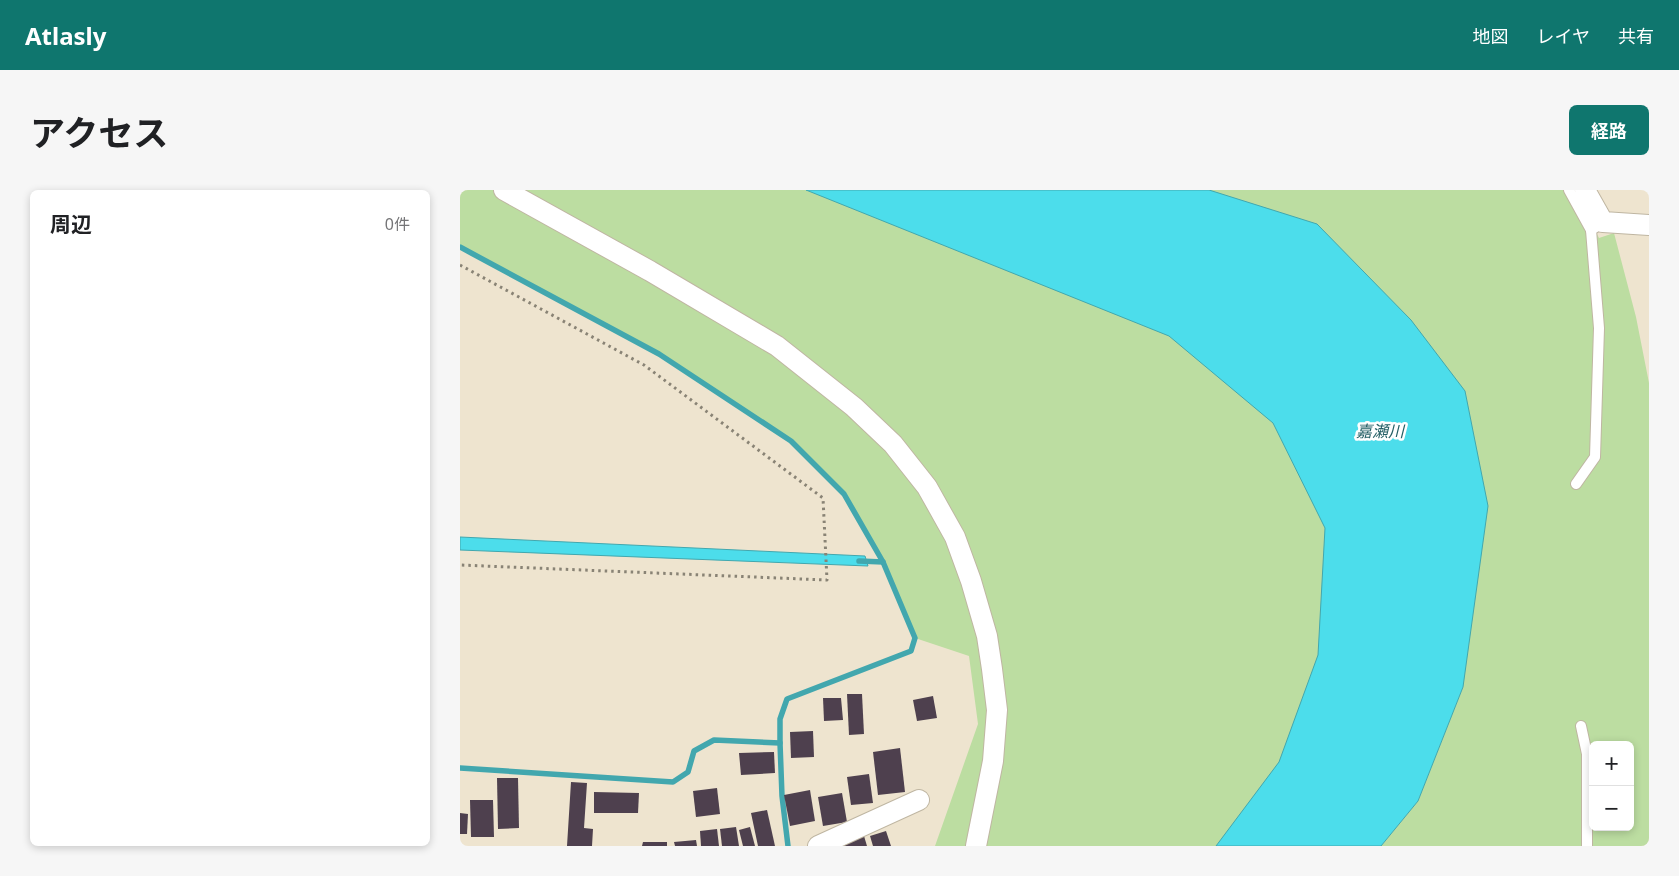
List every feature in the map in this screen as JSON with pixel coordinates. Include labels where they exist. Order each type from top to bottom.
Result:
[{"type":"street","points":[[504,190],[650,271],[777,346],[854,406],[893,444],[927,487],[955,537],[971,581],[987,636],[992,669],[997,710],[992,761],[976,846]]},
{"type":"street","points":[[1585,190],[1597,226],[1649,225]]},
{"type":"street","points":[[818,846],[919,800]]},
{"type":"lane","points":[[1568,190],[1597,226],[1599,328],[1595,457],[1576,484]]},
{"type":"lane","points":[[1581,726],[1588,754],[1588,846]]},
{"type":"path","points":[[460,266],[644,365],[823,498],[827,580],[460,565]]},
{"type":"green space","points":[[460,190],[823,190],[966,231],[1328,410],[1364,607],[1260,846],[935,846],[978,724],[969,656],[915,638],[883,562],[844,494],[791,441],[659,354],[460,247]]},
{"type":"green space","points":[[1133,190],[1575,190],[1599,238],[1614,233],[1636,317],[1649,383],[1649,846],[1381,846],[1418,801],[1463,687]]},
{"type":"water","name":"嘉瀬川","points":[[806,190],[1209,190],[1317,224],[1411,320],[1465,391],[1488,506],[1463,687],[1418,801],[1381,846],[1216,846],[1279,762],[1318,655],[1325,528],[1273,423],[1169,336]]},
{"type":"water","points":[[460,537],[865,556],[868,566],[460,550]]},
{"type":"building","points":[[847,694],[862,694],[864,734],[849,735]]},
{"type":"building","points":[[933,696],[937,718],[917,721],[913,700]]},
{"type":"building","points":[[823,698],[841,698],[843,720],[824,721]]},
{"type":"building","points":[[813,731],[814,757],[791,758],[790,732]]},
{"type":"building","points":[[900,748],[905,792],[878,795],[873,752]]},
{"type":"building","points":[[774,752],[775,773],[741,775],[739,753]]},
{"type":"building","points":[[869,774],[873,803],[851,805],[847,777]]},
{"type":"building","points":[[497,778],[518,778],[519,828],[498,829]]},
{"type":"building","points":[[571,782],[587,783],[584,828],[593,829],[592,846],[567,846]]},
{"type":"building","points":[[717,788],[720,814],[696,817],[693,791]]},
{"type":"building","points":[[810,790],[815,821],[790,826],[784,795]]},
{"type":"building","points":[[594,792],[639,793],[638,813],[594,813]]},
{"type":"building","points":[[842,793],[847,822],[823,826],[818,797]]},
{"type":"building","points":[[470,800],[493,800],[494,837],[471,837]]},
{"type":"building","points":[[767,810],[775,846],[758,846],[751,813]]},
{"type":"building","points":[[460,813],[468,814],[467,834],[460,834]]},
{"type":"building","points":[[736,827],[739,846],[722,846],[720,829]]},
{"type":"building","points":[[750,827],[755,846],[743,846],[739,830]]},
{"type":"building","points":[[717,829],[719,846],[701,846],[700,831]]},
{"type":"building","points":[[886,831],[891,846],[873,846],[870,836]]},
{"type":"building","points":[[864,836],[867,846],[843,846],[842,843]]},
{"type":"building","points":[[696,840],[697,846],[675,846],[674,842]]},
{"type":"building","points":[[643,842],[667,842],[667,846],[642,846]]},
{"type":"waterway","points":[[460,247],[659,354],[791,441],[844,494],[883,562],[915,638],[911,651],[787,699],[780,719],[780,743],[782,796],[788,846]]},
{"type":"waterway","points":[[859,561],[883,562]]},
{"type":"waterway","points":[[460,768],[673,782],[688,772],[694,751],[714,740],[780,743]]}]
